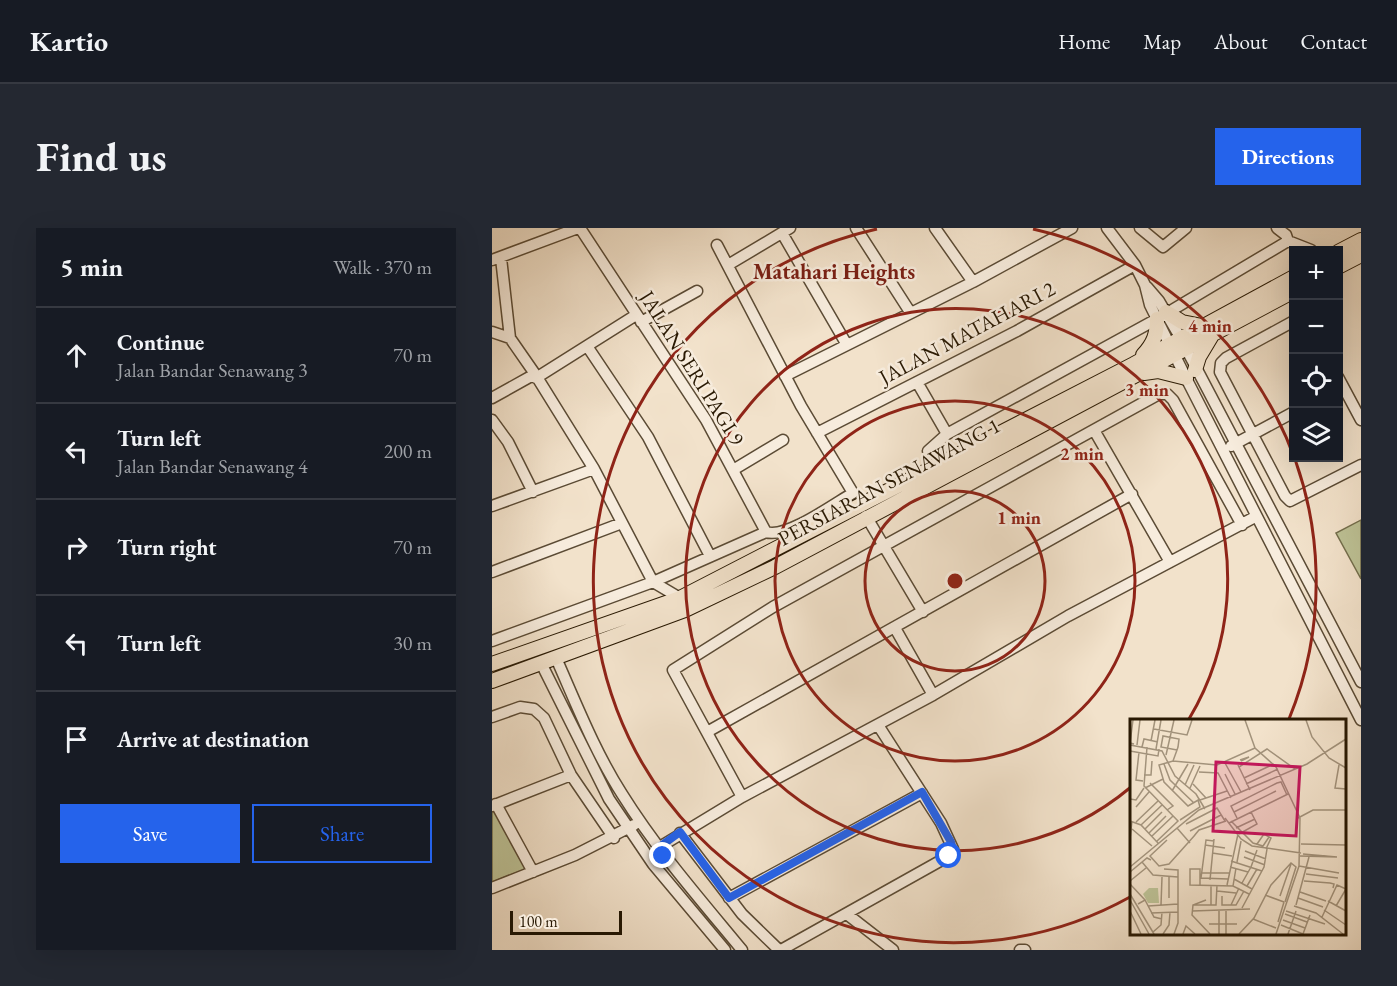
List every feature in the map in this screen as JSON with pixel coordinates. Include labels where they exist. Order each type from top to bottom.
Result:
[{"type":"main road","points":[[1343,249],[1361,240]]},
{"type":"main road","points":[[1343,264],[1361,255]]},
{"type":"main road","name":"PERSIARAN SENAWANG 1","points":[[1177,346],[1202,326],[1289,279]]},
{"type":"main road","name":"PERSIARAN SENAWANG 1","points":[[492,681],[685,610],[775,567],[1177,346],[1214,333],[1289,293]]},
{"type":"main road","points":[[1202,326],[1161,316],[1154,340],[1139,367],[1190,374],[1203,348],[1214,333]]},
{"type":"main road","name":"PERSIARAN SENAWANG 1","points":[[492,664],[680,598],[1139,367]]},
{"type":"street","points":[[579,228],[496,259],[510,338],[594,469],[653,582],[680,598]]},
{"type":"street","name":"JALAN SERI PAGI 9","points":[[579,228],[706,420],[766,532]]},
{"type":"street","points":[[856,228],[910,312]]},
{"type":"street","points":[[935,228],[973,282]]},
{"type":"street","points":[[785,376],[973,282],[1072,228]]},
{"type":"street","points":[[1107,228],[1135,265],[1177,346],[1222,451],[1361,720]]},
{"type":"street","points":[[1140,228],[1163,247],[1186,228]]},
{"type":"street","points":[[1277,228],[1288,241],[1301,246]]},
{"type":"street","points":[[728,266],[786,231],[847,345]]},
{"type":"street","points":[[928,451],[947,434],[1161,316],[1288,241]]},
{"type":"street","points":[[492,641],[653,582],[766,532],[772,534],[785,531],[853,494],[785,376],[717,245]]},
{"type":"street","name":"JALAN MATAHARI 2","points":[[817,433],[1017,331],[1135,265]]},
{"type":"street","points":[[492,398],[638,319],[697,291]]},
{"type":"street","points":[[1289,323],[1221,363],[1220,372],[1285,496],[1290,501],[1361,465]]},
{"type":"street","points":[[492,332],[510,338]]},
{"type":"street","points":[[587,346],[648,436],[710,556]]},
{"type":"street","points":[[1190,374],[1234,444],[1361,682]]},
{"type":"street","points":[[917,382],[947,434]]},
{"type":"street","points":[[1343,388],[1361,420]]},
{"type":"street","points":[[742,797],[673,670],[773,607],[1094,429],[1159,394],[1167,394],[1173,400],[1242,525]]},
{"type":"street","points":[[1222,451],[1289,414]]},
{"type":"street","points":[[492,420],[508,442],[533,492]]},
{"type":"street","points":[[1094,429],[1170,562]]},
{"type":"street","points":[[733,470],[783,440]]},
{"type":"street","points":[[492,506],[594,469]]},
{"type":"street","points":[[707,732],[1132,494]]},
{"type":"street","points":[[866,516],[923,612]]},
{"type":"street","points":[[658,848],[680,832],[933,695],[1068,616],[1255,517]]},
{"type":"street","points":[[492,572],[622,523]]},
{"type":"street","points":[[895,628],[933,695]]},
{"type":"street","points":[[556,658],[620,792],[658,848],[742,950]]},
{"type":"street","points":[[541,663],[609,799],[653,864],[725,950]]},
{"type":"street","points":[[492,717],[520,706],[534,709],[544,718],[571,775],[614,837]]},
{"type":"street","points":[[680,832],[729,898],[780,950],[848,915],[949,856],[953,849],[941,823],[878,724]]},
{"type":"street","points":[[533,872],[494,805],[571,775]]},
{"type":"street","points":[[729,898],[922,792]]},
{"type":"street","points":[[492,888],[614,837],[640,821]]},
{"type":"street","points":[[848,915],[893,950]]},
{"type":"street","points":[[1020,950],[1025,950]]},
{"type":"green space","points":[[1361,520],[1361,579],[1336,533]]},
{"type":"green space","points":[[494,810],[526,869],[492,882],[492,811]]},
{"type":"district","name":"Matahari Heights","points":[[834,271]]},
{"type":"route","points":[[663,856],[658,848],[680,832],[729,898],[922,792],[951,842],[953,849],[949,856]]}]
